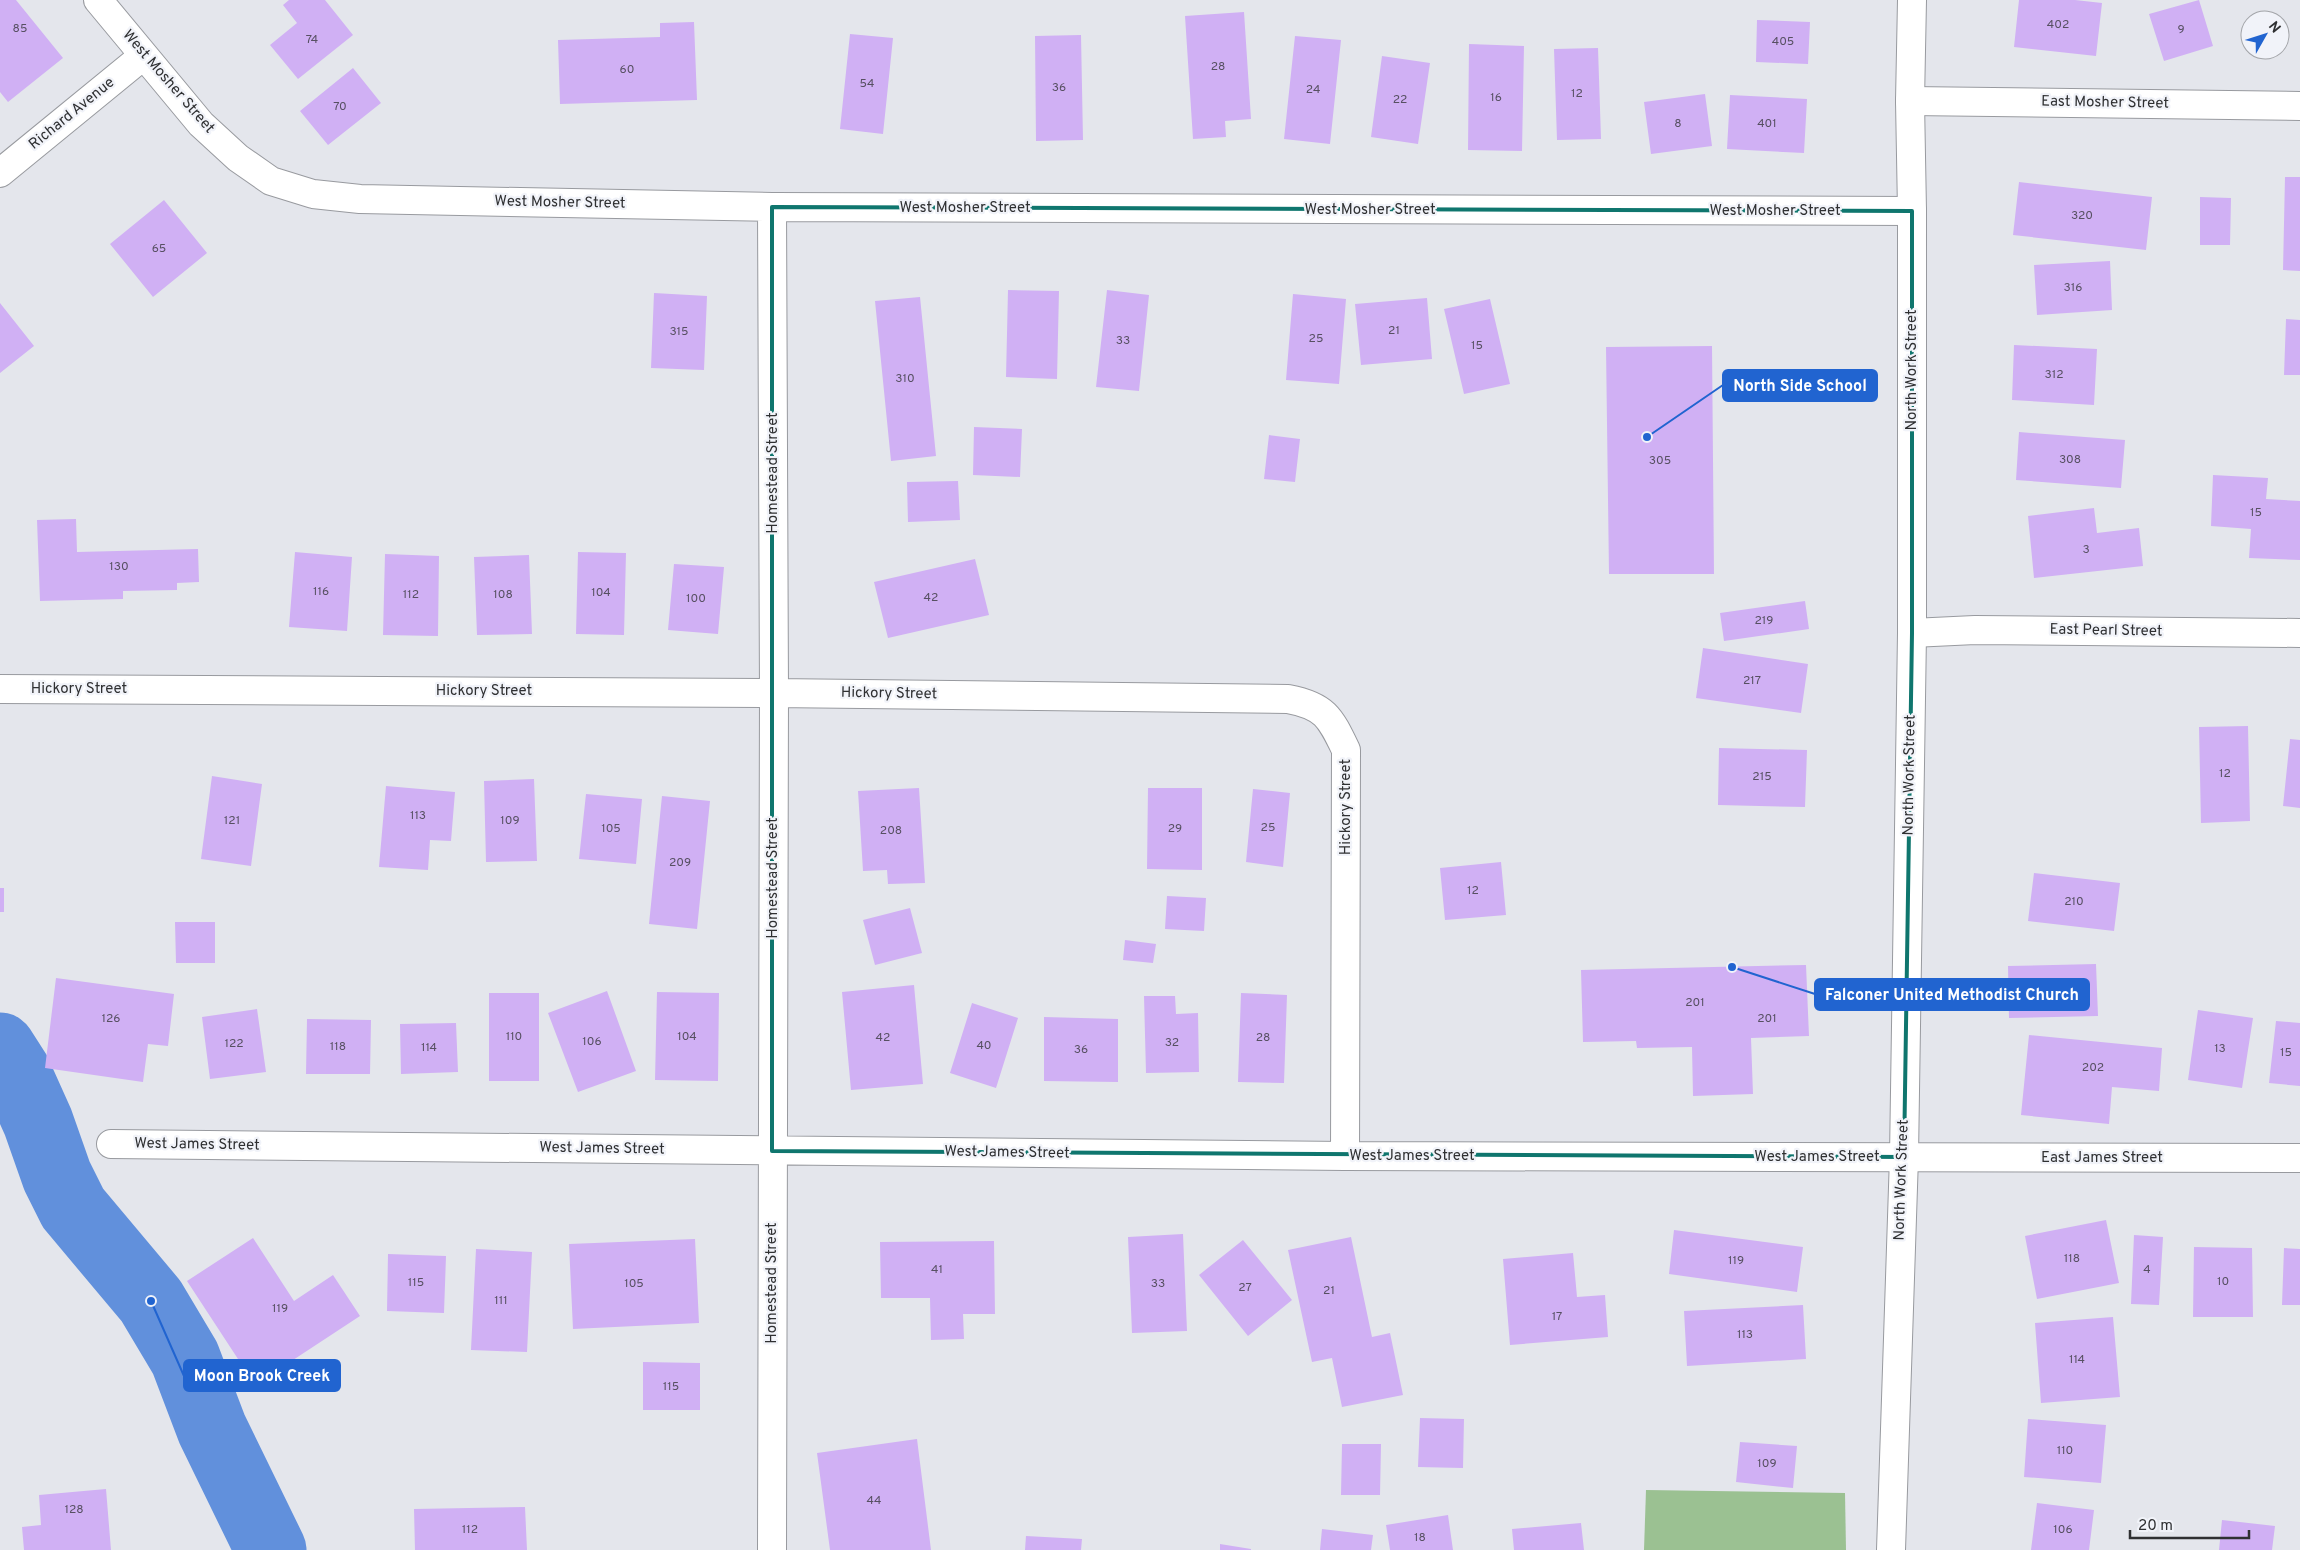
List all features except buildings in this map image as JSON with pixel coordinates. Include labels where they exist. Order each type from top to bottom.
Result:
[{"type":"street","name":"West Mosher Street","points":[[98,0],[143,56],[202,124],[238,158],[271,181],[313,194],[360,199],[772,207],[1912,211]]},
{"type":"street","name":"North Work Street","points":[[1891,1550],[1904,1157],[1912,633],[1912,211],[1910,101],[1912,0]]},
{"type":"street","name":"Richard Avenue","points":[[0,173],[143,56]]},
{"type":"street","name":"East Mosher Street","points":[[1910,101],[2300,106]]},
{"type":"street","name":"Homestead Street","points":[[772,207],[774,693],[772,1550]]},
{"type":"street","name":"East Pearl Street","points":[[1912,633],[1975,630],[2300,633]]},
{"type":"street","name":"Hickory Street","points":[[0,689],[774,693],[1288,699],[1310,703],[1330,719],[1346,750],[1345,1156]]},
{"type":"street","name":"West James Street","points":[[111,1144],[1345,1156],[1904,1157]]},
{"type":"street","name":"East James Street","points":[[1904,1157],[2300,1158]]},
{"type":"highlighted area","points":[[772,207],[1912,211],[1912,633],[1904,1157],[772,1151]]},
{"type":"green space","points":[[1646,1490],[1845,1493],[1846,1550],[1644,1550]]},
{"type":"waterway","points":[[0,1048],[16,1073],[38,1122],[57,1176],[73,1208],[151,1301],[185,1358],[212,1429],[271,1550]]},
{"type":"place","name":"North Side School","points":[[1647,437]]},
{"type":"place","name":"Falconer United Methodist Church","points":[[1732,967]]},
{"type":"place","name":"Moon Brook Creek","points":[[151,1301]]}]
